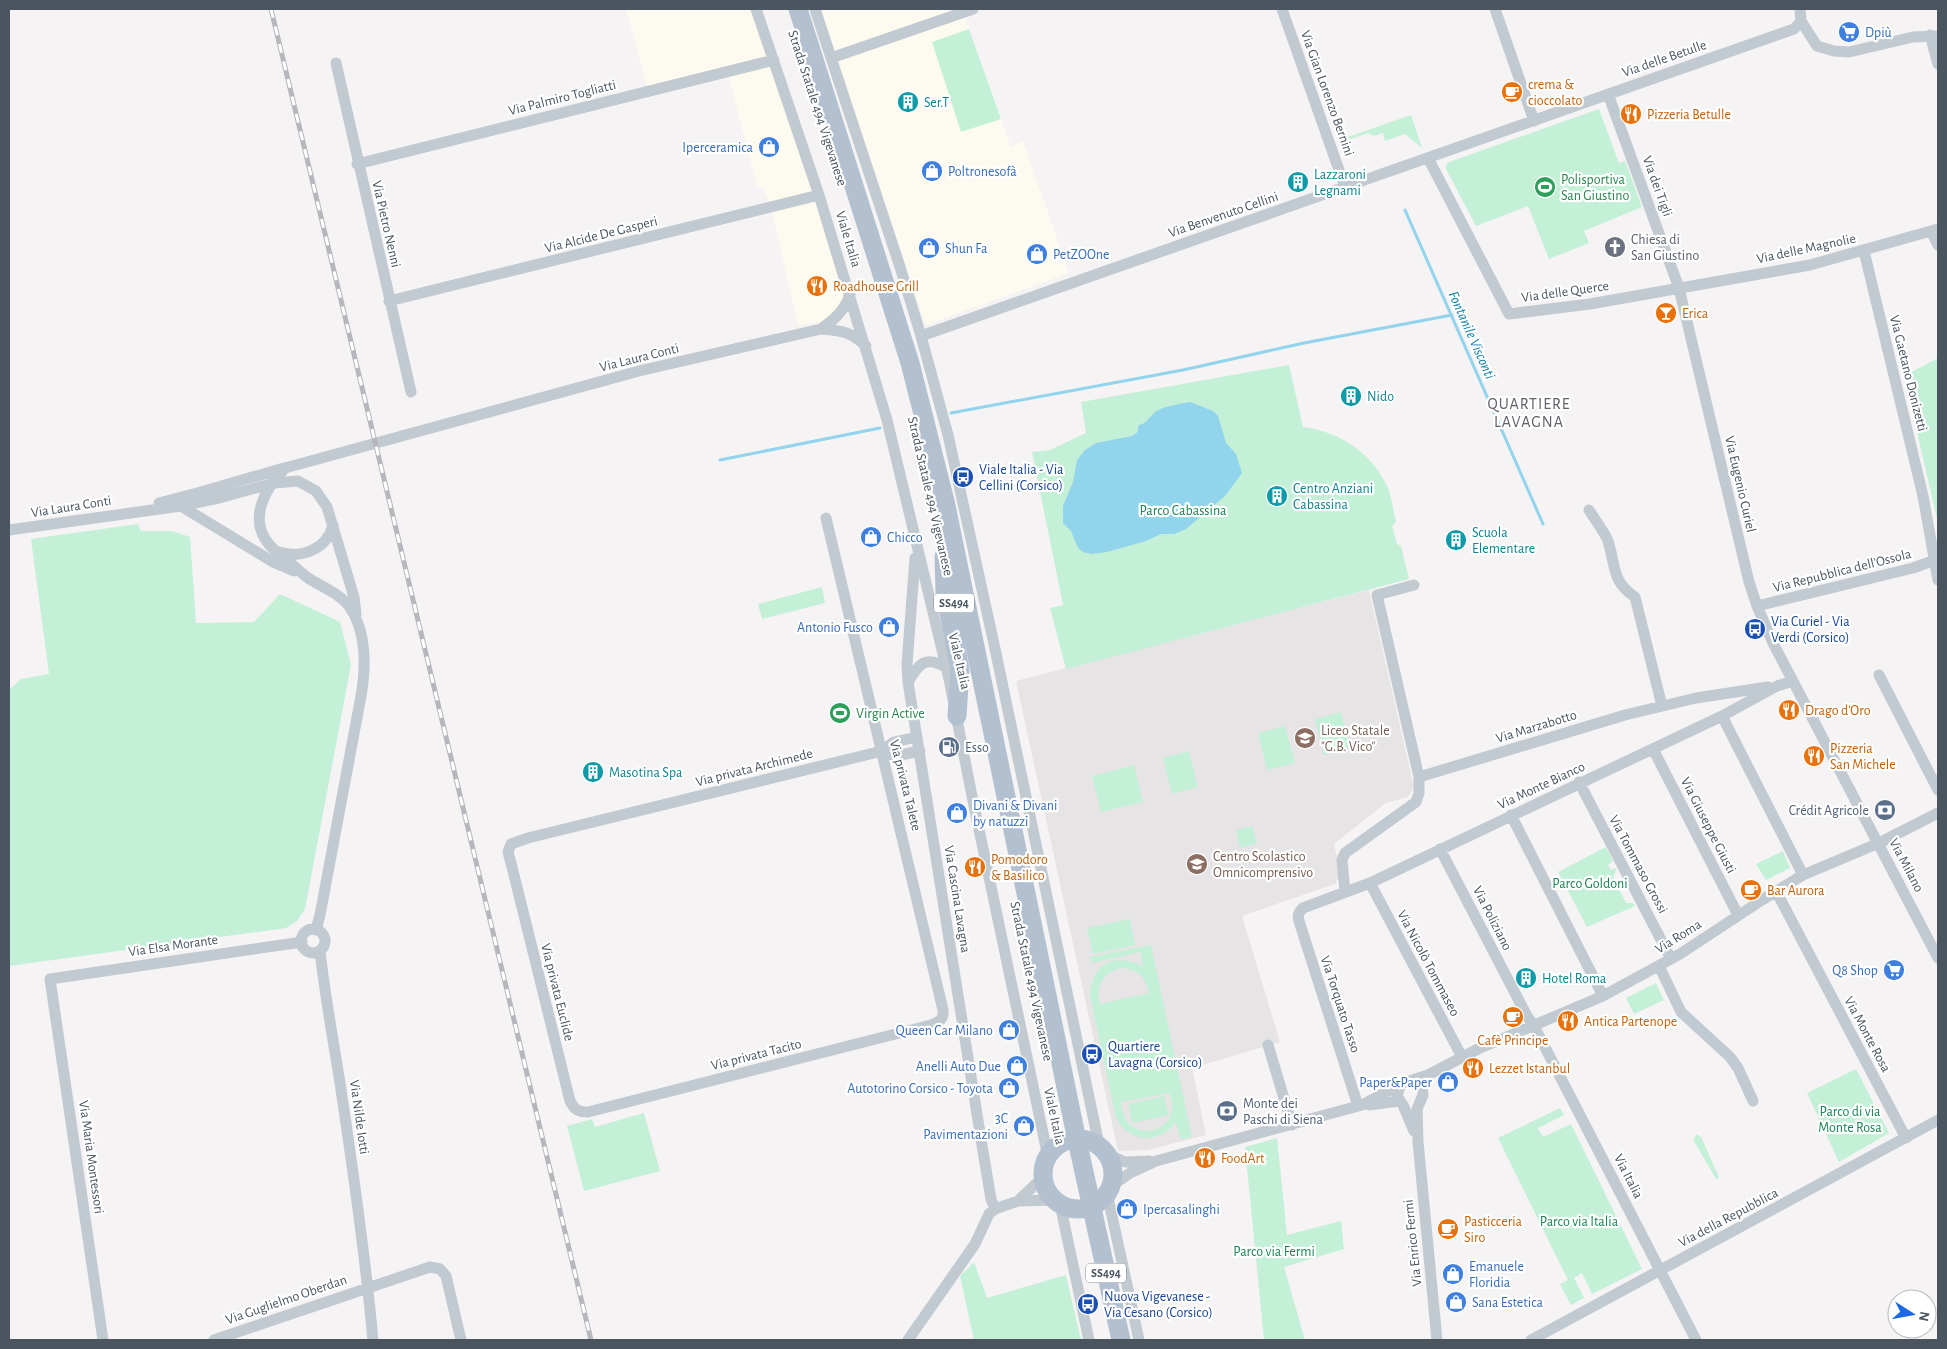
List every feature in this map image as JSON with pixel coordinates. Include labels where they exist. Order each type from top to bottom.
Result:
[{"type":"main road","name":"Strada Statale 494 Vigevanese","points":[[786,9],[903,380],[924,462],[1086,1207]]},
{"type":"main road","name":"Strada Statale 494 Vigevanese","points":[[798,9],[913,372],[945,501],[1072,1140]]},
{"type":"main road","points":[[944,556],[945,591],[960,670],[957,716]]},
{"type":"main road","points":[[1072,1140],[1086,1140],[1104,1151],[1112,1170],[1108,1190],[1103,1198],[1086,1207],[1072,1208],[1057,1202],[1046,1187],[1045,1164],[1052,1150],[1072,1140]]},
{"type":"main road","name":"SS494","points":[[1086,1207],[1108,1340]]},
{"type":"main road","name":"SS494","points":[[1086,1207],[1121,1340]]},
{"type":"street","name":"Viale Italia","points":[[756,9],[819,195],[887,420],[913,536],[947,668],[1045,1164]]},
{"type":"street","name":"Viale Italia","points":[[815,9],[921,336],[962,497],[1098,1140],[1104,1151]]},
{"type":"street","points":[[830,58],[973,9]]},
{"type":"street","name":"Via Gian Lorenzo Bernini","points":[[1282,9],[1345,187]]},
{"type":"street","points":[[1495,9],[1534,121]]},
{"type":"street","points":[[1800,9],[1800,21],[1817,46],[1834,51],[1849,52],[1934,35],[1938,64]]},
{"type":"street","name":"Via delle Betulle","points":[[1534,121],[1794,29],[1800,21]]},
{"type":"street","name":"Via Palmiro Togliatti","points":[[357,164],[774,60]]},
{"type":"street","name":"Via Pietro Nenni","points":[[336,63],[357,164],[411,392]]},
{"type":"street","name":"Via dei Tigli","points":[[1608,94],[1679,288]]},
{"type":"street","name":"Viale Italia","points":[[848,111],[859,200]]},
{"type":"street","name":"Via Benvenuto Cellini","points":[[921,336],[1534,121]]},
{"type":"street","name":"Via delle Querce","points":[[1428,158],[1509,314],[1582,306],[1679,288]]},
{"type":"street","name":"Via Alcide De Gasperi","points":[[389,301],[819,195]]},
{"type":"street","points":[[1935,230],[1938,245]]},
{"type":"street","name":"Via delle Magnolie","points":[[1679,288],[1810,265],[1935,230]]},
{"type":"street","name":"Via Gaetano Donizetti","points":[[1864,251],[1923,496],[1936,560],[1938,580]]},
{"type":"street","name":"Via Eugenio Curiel","points":[[1679,288],[1749,582],[1757,606],[1792,681]]},
{"type":"street","name":"Via Laura Conti","points":[[821,329],[839,315],[846,306],[850,295]]},
{"type":"street","name":"Via Laura Conti","points":[[9,530],[138,511],[166,500],[639,371],[821,329],[845,331],[856,337],[866,346]]},
{"type":"street","points":[[285,468],[274,479],[261,503],[259,519],[261,529],[273,548],[307,577]]},
{"type":"street","points":[[138,511],[181,506],[274,483],[294,480],[308,485],[320,495],[329,512],[354,597],[364,660],[364,680],[316,930]]},
{"type":"street","points":[[181,506],[273,562],[307,577],[344,600],[357,620]]},
{"type":"street","points":[[1589,510],[1607,540],[1617,580],[1626,591],[1635,597],[1662,706]]},
{"type":"street","name":"Via privata Talete","points":[[826,518],[943,1010],[941,1020],[931,1025]]},
{"type":"street","points":[[273,548],[296,555],[312,551],[326,540],[332,525]]},
{"type":"street","name":"Via Cascina Lavagna","points":[[913,536],[915,568],[907,664],[908,682],[980,1133],[991,1199],[995,1208]]},
{"type":"street","name":"Via Repubblica dell'Ossola","points":[[1757,606],[1936,560]]},
{"type":"street","points":[[1345,892],[1342,860],[1345,853],[1416,802],[1419,793],[1419,777],[1377,595],[1414,585]]},
{"type":"street","points":[[913,593],[917,588],[923,587],[928,590]]},
{"type":"street","points":[[908,682],[915,670],[921,664],[928,661],[937,662],[947,668]]},
{"type":"street","points":[[1879,675],[1938,790]]},
{"type":"street","name":"Via Monte Bianco","points":[[1300,911],[1303,908],[1370,883],[1579,782],[1722,716],[1777,686],[1792,681]]},
{"type":"street","name":"Via Milano","points":[[1792,681],[1938,958]]},
{"type":"street","name":"Via Marzabotto","points":[[1419,777],[1625,715],[1696,698],[1777,686]]},
{"type":"street","points":[[1722,716],[1803,875]]},
{"type":"street","points":[[882,752],[894,742],[917,737]]},
{"type":"street","name":"Via Giuseppe Giusti","points":[[1653,749],[1738,915]]},
{"type":"street","points":[[882,752],[896,756],[920,751]]},
{"type":"street","name":"Via privata Archimede","points":[[512,866],[508,852],[512,844],[518,840],[882,752]]},
{"type":"street","name":"Via Tommaso Grossi","points":[[1579,782],[1671,959]]},
{"type":"street","name":"Via Roma","points":[[1412,1081],[1428,1075],[1462,1057],[1604,996],[1671,959],[1803,875],[1879,843],[1938,813]]},
{"type":"street","points":[[1511,815],[1604,996]]},
{"type":"street","name":"Via Poliziano","points":[[1440,849],[1534,1026]]},
{"type":"street","name":"Via privata Euclide","points":[[512,866],[570,1101],[578,1112],[588,1112]]},
{"type":"street","name":"Via Nicolò Tommaseo","points":[[1370,883],[1462,1057]]},
{"type":"street","name":"Via Monte Rosa","points":[[1776,891],[1906,1138]]},
{"type":"street","name":"Via Torquato Tasso","points":[[1300,911],[1299,921],[1360,1106]]},
{"type":"street","points":[[316,930],[324,937],[325,945],[320,951],[310,953],[303,947],[302,942],[306,932],[316,930]]},
{"type":"street","points":[[1927,937],[1938,931]]},
{"type":"street","name":"Via Elsa Morante","points":[[50,979],[302,942]]},
{"type":"street","name":"Via Nilde Iotti","points":[[320,951],[374,1340]]},
{"type":"street","points":[[1659,966],[1681,1012],[1730,1057],[1738,1068],[1753,1101]]},
{"type":"street","name":"Via Maria Montessori","points":[[50,979],[103,1340]]},
{"type":"street","name":"Via privata Tacito","points":[[588,1112],[931,1025]]},
{"type":"street","name":"Via Italia","points":[[1534,1026],[1696,1340]]},
{"type":"street","points":[[1268,1046],[1292,1125]]},
{"type":"street","points":[[1360,1106],[1401,1103],[1411,1107],[1419,1104],[1423,1095],[1423,1083],[1428,1075]]},
{"type":"street","points":[[1139,1340],[1108,1190],[1130,1173],[1156,1161],[1360,1106],[1403,1083],[1416,1082],[1422,1090]]},
{"type":"street","points":[[1400,1086],[1397,1096],[1401,1103]]},
{"type":"street","name":"Via Enrico Fermi","points":[[1401,1103],[1418,1142]]},
{"type":"street","name":"Via Enrico Fermi","points":[[1419,1104],[1417,1109],[1418,1142],[1437,1340]]},
{"type":"street","name":"Via della Repubblica","points":[[1531,1340],[1938,1120]]},
{"type":"street","points":[[1104,1151],[1125,1162],[1156,1161]]},
{"type":"street","points":[[1018,1201],[1039,1181],[1045,1164]]},
{"type":"street","points":[[908,1340],[974,1244],[988,1214],[995,1208],[1018,1201],[1057,1202],[1089,1340]]},
{"type":"street","name":"Via Guglielmo Oberdan","points":[[214,1340],[244,1335],[368,1287],[425,1268],[435,1267],[440,1269],[446,1276],[461,1340]]},
{"type":"shaded area","points":[[626,9],[753,9],[843,288],[843,299],[839,308],[823,321],[798,326],[772,211],[764,189],[757,186],[728,74],[649,94]]},
{"type":"shaded area","points":[[820,9],[962,9],[1011,147],[1023,141],[1069,273],[926,325]]},
{"type":"shaded area","name":"Centro Scolastico Omnicomprensivo","points":[[1369,590],[1414,788],[1408,797],[1386,803],[1334,844],[1341,874],[1335,884],[1242,916],[1280,1042],[1192,1068],[1206,1135],[1148,1150],[1118,1151],[1016,681]]},
{"type":"green space","points":[[969,29],[1001,119],[961,132],[932,42]]},
{"type":"green space","name":"Polisportiva San Giustino","points":[[1599,109],[1619,163],[1625,161],[1642,207],[1584,231],[1589,243],[1549,259],[1528,206],[1476,226],[1446,169],[1446,165],[1449,162]]},
{"type":"green space","points":[[1411,115],[1422,148],[1405,134],[1385,141],[1383,133],[1374,136],[1368,133],[1346,141],[1345,138]]},
{"type":"green space","points":[[1938,358],[1938,523],[1904,376]]},
{"type":"green space","name":"Parco Cabassina","points":[[1289,365],[1303,427],[1329,433],[1342,439],[1364,455],[1382,476],[1391,496],[1396,522],[1392,526],[1397,544],[1401,546],[1409,579],[1066,669],[1050,608],[1063,605],[1032,452],[1050,450],[1086,433],[1081,402]]},
{"type":"green space","points":[[138,524],[141,531],[172,531],[190,537],[196,623],[254,622],[280,594],[340,622],[351,665],[305,909],[297,921],[286,928],[9,966],[9,690],[21,679],[49,674],[31,539]]},
{"type":"green space","points":[[822,587],[825,603],[762,619],[758,604]]},
{"type":"green space","points":[[1341,712],[1350,748],[1324,755],[1315,719]]},
{"type":"green space","points":[[1285,726],[1295,763],[1267,770],[1258,733]]},
{"type":"green space","points":[[1189,751],[1198,787],[1172,794],[1163,758]]},
{"type":"green space","points":[[1134,765],[1143,802],[1101,812],[1092,776]]},
{"type":"green space","points":[[1252,826],[1257,843],[1240,848],[1236,830]]},
{"type":"green space","name":"Parco Goldoni","points":[[1606,847],[1613,861],[1608,865],[1611,870],[1617,868],[1613,877],[1626,903],[1633,903],[1635,906],[1587,927],[1558,872]]},
{"type":"green space","points":[[1783,851],[1790,868],[1766,880],[1756,864]]},
{"type":"green space","points":[[1130,919],[1135,945],[1093,954],[1087,928]]},
{"type":"green space","points":[[1151,945],[1192,1137],[1181,1139],[1176,1122],[1161,1135],[1145,1138],[1137,1136],[1122,1126],[1116,1118],[1090,996],[1092,984],[1095,975],[1106,963],[1123,960],[1143,966],[1140,952],[1092,963],[1090,957]],"holes":[[[1120,968],[1126,968],[1139,974],[1148,987],[1149,993],[1100,1004],[1099,991],[1102,981],[1109,973]],[[1170,1093],[1172,1105],[1170,1117],[1160,1127],[1154,1130],[1139,1130],[1133,1127],[1126,1119],[1121,1102]]]},
{"type":"green space","points":[[1656,983],[1664,1000],[1634,1014],[1626,998]]},
{"type":"green space","name":"Parco di via Monte Rosa","points":[[1856,1069],[1889,1133],[1839,1162],[1807,1093]]},
{"type":"green space","points":[[1164,1096],[1169,1115],[1132,1123],[1128,1104]]},
{"type":"green space","name":"Parco via Italia","points":[[1560,1108],[1564,1115],[1538,1128],[1543,1137],[1571,1124],[1642,1269],[1592,1294],[1582,1273],[1574,1278],[1584,1298],[1571,1305],[1560,1284],[1568,1280],[1498,1138]]},
{"type":"green space","points":[[644,1113],[660,1171],[584,1191],[567,1126],[592,1119],[595,1127]]},
{"type":"green space","points":[[1697,1134],[1701,1137],[1719,1177],[1716,1179],[1694,1141]]},
{"type":"green space","name":"Parco via Fermi","points":[[1277,1138],[1287,1235],[1341,1221],[1344,1249],[1284,1267],[1305,1340],[1264,1340],[1245,1147]]},
{"type":"green space","points":[[974,1262],[987,1298],[1066,1275],[1081,1340],[974,1340],[960,1276]]},
{"type":"water","points":[[1190,402],[1213,411],[1218,416],[1226,443],[1236,454],[1242,473],[1225,496],[1186,529],[1174,534],[1161,534],[1146,541],[1107,552],[1091,554],[1083,552],[1078,548],[1071,531],[1063,523],[1063,506],[1073,482],[1077,460],[1085,450],[1096,443],[1132,436],[1138,432],[1138,426],[1146,422],[1157,411]]},
{"type":"waterway","name":"Fontanile Visconti","points":[[1405,210],[1543,524]]},
{"type":"waterway","points":[[951,413],[1183,370],[1304,343],[1452,315]]},
{"type":"waterway","points":[[720,460],[880,428]]},
{"type":"railway","points":[[271,9],[591,1340]]},
{"type":"place","name":"Dpiù","points":[[1849,32]]},
{"type":"place","name":"crema & cioccolato","points":[[1512,92]]},
{"type":"place","name":"Ser.T","points":[[908,102]]},
{"type":"place","name":"Pizzeria Betulle","points":[[1631,114]]},
{"type":"place","name":"Iperceramica","points":[[769,147]]},
{"type":"place","name":"Poltronesofà","points":[[932,171]]},
{"type":"place","name":"Lazzaroni Legnami","points":[[1298,182]]},
{"type":"place","name":"Polisportiva San Giustino","points":[[1545,187]]},
{"type":"place","name":"Chiesa di San Giustino","points":[[1615,247]]},
{"type":"place","name":"Shun Fa","points":[[929,248]]},
{"type":"place","name":"PetZOOne","points":[[1037,254]]},
{"type":"place","name":"Roadhouse Grill","points":[[817,286]]},
{"type":"place","name":"Erica","points":[[1666,313]]},
{"type":"place","name":"Nido","points":[[1351,396]]},
{"type":"place","name":"Viale Italia - Via Cellini (Corsico)","points":[[963,477]]},
{"type":"place","name":"Centro Anziani Cabassina","points":[[1277,496]]},
{"type":"place","name":"Chicco","points":[[871,537]]},
{"type":"place","name":"Scuola Elementare","points":[[1456,540]]},
{"type":"place","name":"Antonio Fusco","points":[[889,627]]},
{"type":"place","name":"Via Curiel - Via Verdi (Corsico)","points":[[1755,629]]},
{"type":"place","name":"Drago d'Oro","points":[[1789,710]]},
{"type":"place","name":"Virgin Active","points":[[840,713]]},
{"type":"place","name":"Liceo Statale \"G.B. Vico\"","points":[[1305,738]]},
{"type":"place","name":"Esso","points":[[949,747]]},
{"type":"place","name":"Pizzeria San Michele","points":[[1814,756]]},
{"type":"place","name":"Masotina Spa","points":[[593,772]]},
{"type":"place","name":"Crédit Agricole","points":[[1885,810]]},
{"type":"place","name":"Divani & Divani by natuzzi","points":[[957,813]]},
{"type":"place","name":"Centro Scolastico Omnicomprensivo","points":[[1197,864]]},
{"type":"place","name":"Pomodoro & Basilico","points":[[975,867]]},
{"type":"place","name":"Bar Aurora","points":[[1751,890]]},
{"type":"place","name":"Q8 Shop","points":[[1894,970]]},
{"type":"place","name":"Hotel Roma","points":[[1526,978]]},
{"type":"place","name":"Cafè Principe","points":[[1513,1017]]},
{"type":"place","name":"Antica Partenope","points":[[1568,1021]]},
{"type":"place","name":"Queen Car Milano","points":[[1009,1030]]},
{"type":"place","name":"Quartiere Lavagna (Corsico)","points":[[1092,1054]]},
{"type":"place","name":"Anelli Auto Due","points":[[1017,1066]]},
{"type":"place","name":"Lezzet Istanbul","points":[[1473,1068]]},
{"type":"place","name":"Paper&Paper","points":[[1448,1082]]},
{"type":"place","name":"Autotorino Corsico - Toyota","points":[[1009,1088]]},
{"type":"place","name":"Monte dei Paschi di Siena","points":[[1227,1111]]},
{"type":"place","name":"3C Pavimentazioni","points":[[1024,1126]]},
{"type":"place","name":"FoodArt","points":[[1205,1158]]},
{"type":"place","name":"Ipercasalinghi","points":[[1127,1209]]},
{"type":"place","name":"Pasticceria Siro","points":[[1448,1229]]},
{"type":"place","name":"Emanuele Floridia","points":[[1453,1274]]},
{"type":"place","name":"Sana Estetica","points":[[1456,1302]]},
{"type":"place","name":"Nuova Vigevanese - Via Cesano (Corsico)","points":[[1088,1304]]},
{"type":"district","name":"QUARTIERE LAVAGNA","points":[[1529,412]]}]
